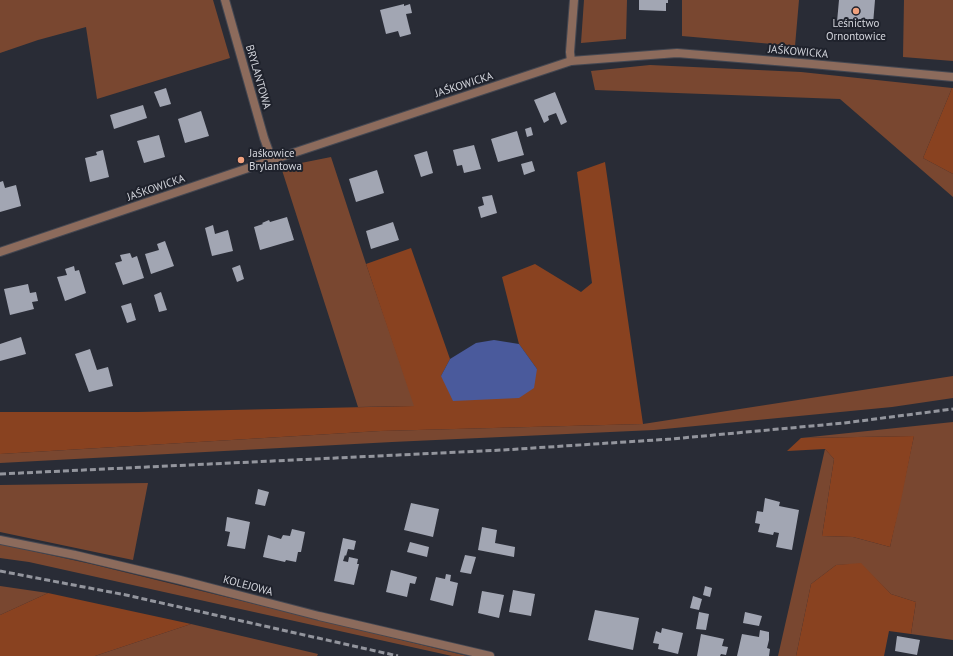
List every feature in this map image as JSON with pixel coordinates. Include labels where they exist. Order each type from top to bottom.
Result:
[{"type":"street","name":"BRYLANTOWA","points":[[225,0],[264,138],[272,160]]},
{"type":"street","points":[[571,60],[570,52],[574,0]]},
{"type":"street","name":"JAŚKOWICKA","points":[[0,252],[571,60],[677,53],[953,77]]},
{"type":"street","name":"KOLEJOWA","points":[[0,540],[76,555],[173,578],[319,616],[490,656]]},
{"type":"shaded area","points":[[0,0],[213,0],[230,58],[97,99],[86,27],[38,40],[0,53]]},
{"type":"shaded area","points":[[584,0],[627,0],[626,39],[581,43]]},
{"type":"shaded area","points":[[682,0],[799,0],[795,46],[682,36]]},
{"type":"shaded area","points":[[904,0],[953,0],[953,61],[903,57]]},
{"type":"shaded area","points":[[650,65],[801,72],[952,88],[923,158],[953,174],[953,197],[840,99],[595,90],[591,71]]},
{"type":"shaded area","points":[[953,88],[953,174],[923,158]]},
{"type":"shaded area","points":[[331,157],[415,406],[358,407],[281,167]]},
{"type":"shaded area","points":[[605,162],[643,424],[380,431],[0,454],[0,412],[138,412],[414,406],[366,264],[411,248],[450,359],[441,376],[537,369],[519,344],[502,277],[535,264],[581,292],[592,283],[577,172]]},
{"type":"shaded area","points":[[953,376],[953,398],[892,407],[654,430],[392,442],[0,463],[0,454],[380,431],[643,424]]},
{"type":"shaded area","points":[[953,422],[953,640],[911,634],[916,602],[891,594],[861,564],[836,565],[811,584],[796,656],[778,656],[825,449],[834,459],[822,536],[853,537],[890,547],[914,436],[801,438]]},
{"type":"shaded area","points":[[914,436],[890,547],[853,537],[822,536],[834,459],[825,449],[787,451],[801,438]]},
{"type":"shaded area","points":[[148,483],[133,560],[0,532],[0,485]]},
{"type":"shaded area","points":[[0,544],[91,564],[467,656],[452,656],[29,562],[0,558]]},
{"type":"shaded area","points":[[861,563],[891,594],[916,602],[911,634],[889,631],[884,656],[796,656],[811,584],[836,565]]},
{"type":"shaded area","points":[[0,586],[48,593],[0,615]]},
{"type":"shaded area","points":[[48,593],[191,624],[95,656],[0,656],[0,615]]},
{"type":"shaded area","points":[[191,624],[318,654],[317,656],[95,656]]},
{"type":"water","points":[[494,340],[519,344],[537,369],[534,388],[519,398],[453,401],[441,376],[450,359],[476,343]]},
{"type":"building","points":[[639,0],[668,0],[668,3],[666,3],[666,11],[639,10]]},
{"type":"building","name":"Leśnictwo Ornontowice","points":[[839,0],[875,0],[873,24],[837,22]]},
{"type":"building","points":[[404,4],[404,6],[410,4],[412,13],[406,14],[411,34],[400,37],[398,31],[386,34],[380,10]]},
{"type":"building","points":[[166,88],[171,104],[160,107],[154,92]]},
{"type":"building","points":[[555,92],[567,122],[561,125],[556,113],[548,116],[549,120],[544,123],[534,100]]},
{"type":"building","points":[[143,105],[147,118],[114,129],[110,115]]},
{"type":"building","points":[[201,111],[209,136],[185,143],[178,119]]},
{"type":"building","points":[[531,127],[533,135],[527,137],[525,129]]},
{"type":"building","points":[[517,131],[524,155],[498,162],[491,139]]},
{"type":"building","points":[[159,135],[165,157],[144,163],[137,141]]},
{"type":"building","points":[[474,145],[481,169],[464,173],[462,165],[457,166],[453,150]]},
{"type":"building","points":[[103,150],[109,177],[90,182],[85,158],[97,155],[96,152]]},
{"type":"building","points":[[427,151],[433,173],[421,177],[414,155]]},
{"type":"building","points":[[532,161],[535,171],[524,175],[521,164]]},
{"type":"building","points":[[377,170],[384,193],[356,202],[349,179]]},
{"type":"building","points":[[3,181],[5,188],[16,185],[21,206],[0,212],[0,182]]},
{"type":"building","points":[[492,195],[497,213],[481,218],[478,207],[484,205],[482,197]]},
{"type":"building","points":[[287,217],[294,240],[260,250],[254,227],[269,220],[270,222]]},
{"type":"building","points":[[393,222],[399,240],[371,249],[366,231]]},
{"type":"building","points":[[213,225],[215,234],[228,230],[233,251],[212,256],[205,228]]},
{"type":"building","points":[[165,241],[174,266],[151,274],[145,254],[159,250],[157,244]]},
{"type":"building","points":[[130,253],[132,258],[137,256],[144,278],[123,285],[115,263],[122,261],[120,255]]},
{"type":"building","points":[[240,265],[244,279],[237,282],[232,268]]},
{"type":"building","points":[[74,266],[75,271],[79,270],[86,293],[65,301],[57,277],[67,275],[65,269]]},
{"type":"building","points":[[28,284],[30,293],[36,292],[38,301],[32,302],[34,309],[10,315],[4,289]]},
{"type":"building","points":[[161,292],[167,310],[159,312],[154,295]]},
{"type":"building","points":[[131,303],[136,320],[127,323],[121,306]]},
{"type":"building","points":[[21,337],[26,354],[0,361],[0,344]]},
{"type":"building","points":[[90,349],[97,370],[108,367],[113,386],[89,392],[75,354]]},
{"type":"building","points":[[258,489],[269,492],[265,506],[255,504]]},
{"type":"building","points":[[765,498],[780,502],[779,506],[799,510],[792,550],[776,547],[779,533],[774,532],[773,535],[758,532],[760,524],[755,523],[757,511],[763,512]]},
{"type":"building","points":[[411,503],[439,509],[433,537],[404,530]]},
{"type":"building","points":[[227,517],[250,522],[245,549],[227,546],[230,532],[225,531]]},
{"type":"building","points":[[482,527],[497,530],[495,543],[515,547],[514,557],[478,550]]},
{"type":"building","points":[[292,529],[305,532],[301,552],[298,552],[296,562],[286,560],[285,562],[263,557],[268,535],[281,539],[283,535],[290,536]]},
{"type":"building","points":[[343,538],[356,541],[354,550],[348,549],[343,561],[348,562],[349,557],[358,559],[357,564],[359,564],[354,585],[334,581]]},
{"type":"building","points":[[410,542],[429,547],[427,557],[407,552]]},
{"type":"building","points":[[465,555],[476,557],[471,574],[460,572]]},
{"type":"building","points":[[391,570],[417,577],[415,584],[410,583],[407,597],[386,592]]},
{"type":"building","points":[[446,574],[451,575],[450,581],[458,583],[453,606],[430,600],[436,577],[445,579]]},
{"type":"building","points":[[705,586],[712,588],[710,597],[703,595]]},
{"type":"building","points":[[513,590],[535,594],[531,616],[509,612]]},
{"type":"building","points":[[482,591],[504,595],[499,618],[478,613]]},
{"type":"building","points":[[693,596],[702,599],[699,610],[690,608]]},
{"type":"building","points":[[595,610],[639,618],[633,650],[588,640]]},
{"type":"building","points":[[699,612],[709,614],[706,630],[696,629]]},
{"type":"building","points":[[745,612],[762,616],[759,626],[743,623]]},
{"type":"building","points":[[662,628],[683,633],[678,654],[658,649],[659,644],[653,643],[656,631],[661,633]]},
{"type":"building","points":[[760,630],[769,632],[767,648],[770,649],[769,656],[737,656],[742,634],[759,637]]},
{"type":"building","points":[[701,634],[724,639],[722,646],[728,647],[726,655],[697,656]]},
{"type":"building","points":[[897,636],[920,640],[917,655],[895,651]]},
{"type":"railway","points":[[0,474],[503,450],[671,439],[844,423],[953,409]]},
{"type":"railway","points":[[0,571],[126,595],[398,656]]},
{"type":"place","name":"Leśnictwo Ornontowice","points":[[856,11]]},
{"type":"place","name":"Jaśkowice Brylantowa","points":[[241,160]]}]
